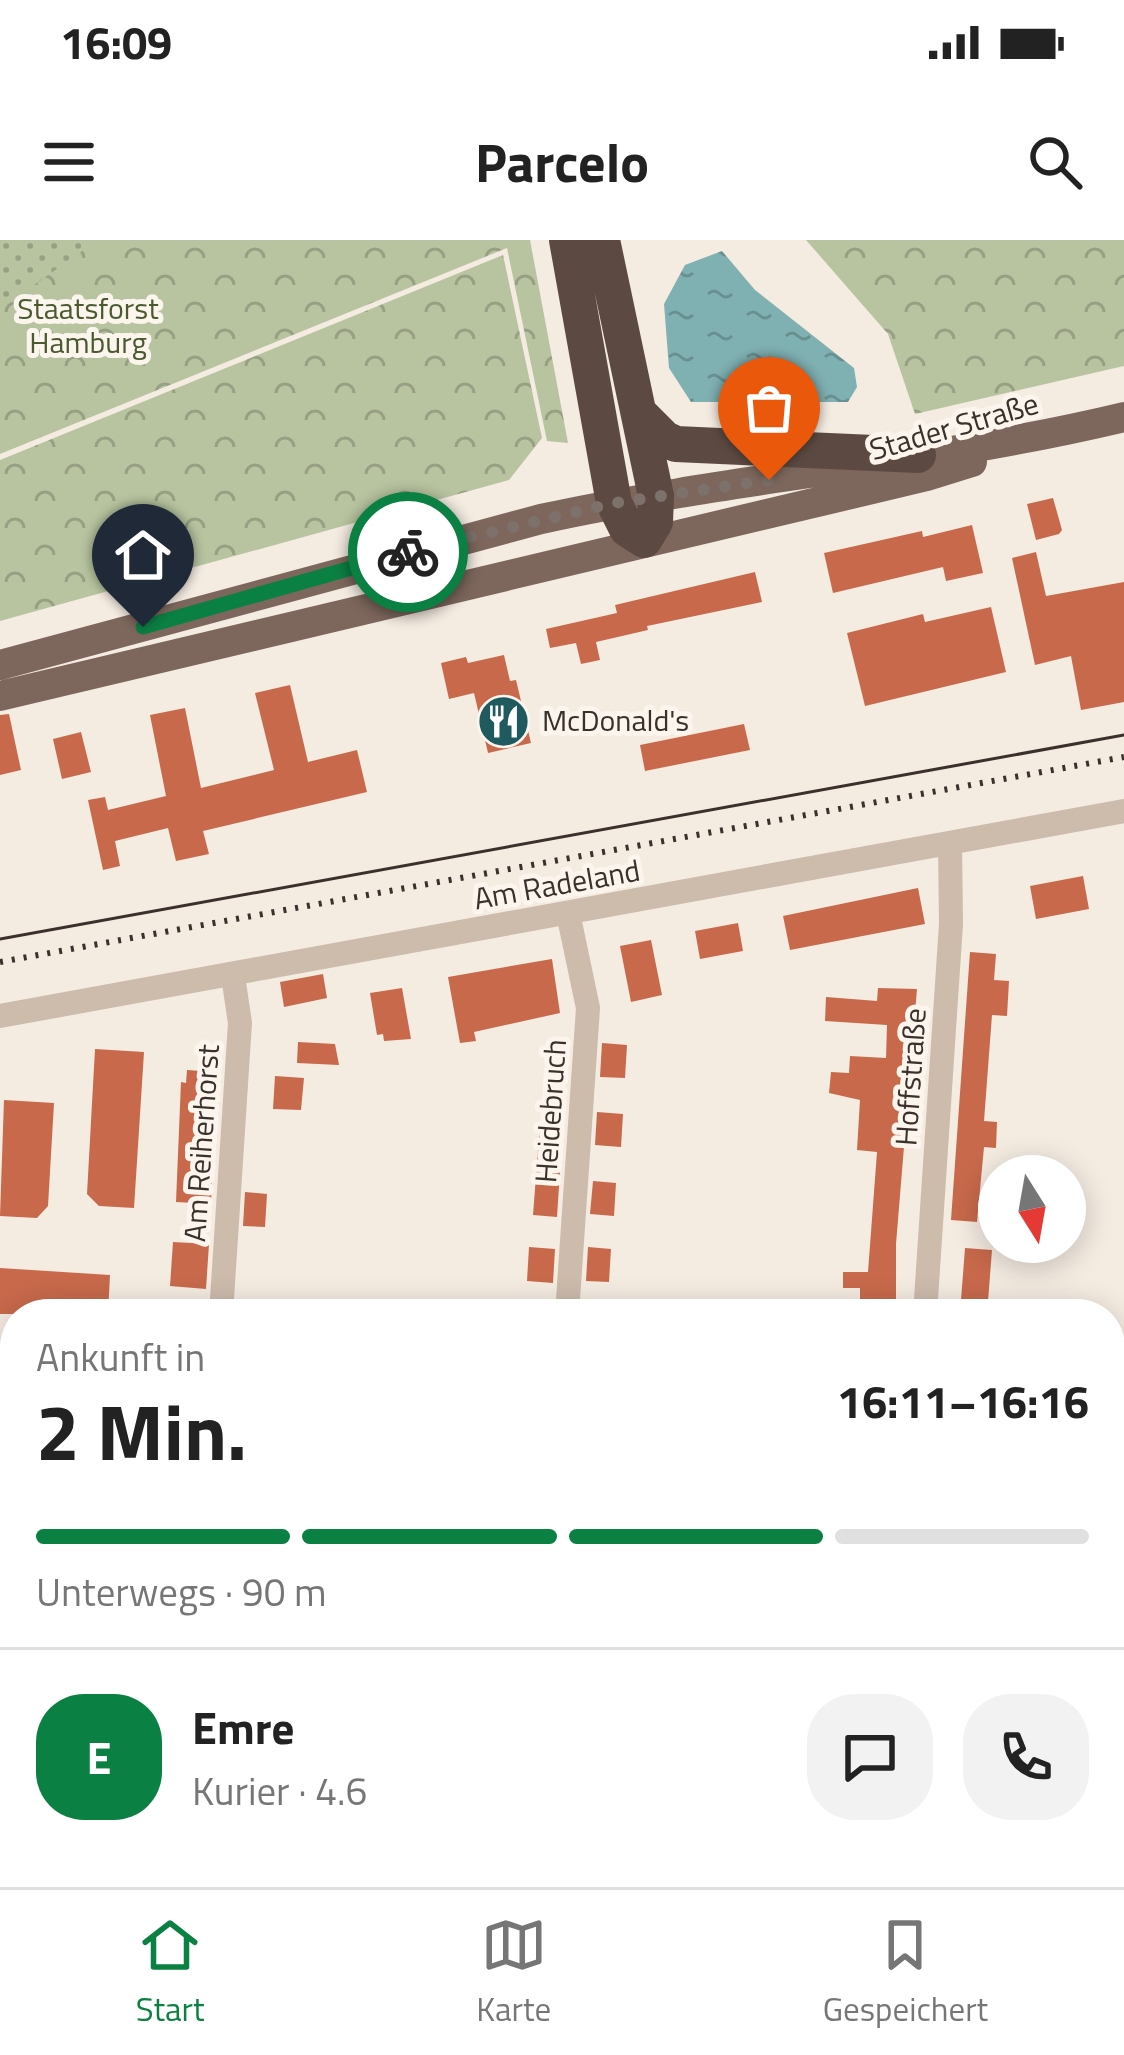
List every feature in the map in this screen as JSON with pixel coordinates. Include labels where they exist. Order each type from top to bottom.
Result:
[{"type":"highway","points":[[567,240],[614,503],[627,529],[644,540],[655,522],[656,496],[602,240]]},
{"type":"highway","points":[[640,414],[676,444],[918,455]]},
{"type":"main road","name":"Stader Straße","points":[[0,665],[449,541],[614,503],[1124,417]]},
{"type":"main road","name":"Stader Straße","points":[[0,696],[927,476],[1086,426]]},
{"type":"street","name":"Am Radeland","points":[[0,1016],[1124,811]]},
{"type":"street","name":"Hoffstraße","points":[[926,1299],[951,924],[950,844]]},
{"type":"street","name":"Heidebruch","points":[[568,913],[588,1008],[568,1299]]},
{"type":"street","name":"Am Reiherhorst","points":[[222,1299],[240,1023],[233,976]]},
{"type":"green space","name":"Staatsforst Hamburg","points":[[0,240],[530,240],[568,443],[547,441],[507,248],[0,454]]},
{"type":"green space","points":[[0,240],[98,240],[0,309]]},
{"type":"green space","points":[[806,240],[1124,240],[1124,366],[915,414],[888,334]]},
{"type":"green space","points":[[503,255],[542,438],[509,480],[0,621],[0,460]]},
{"type":"water","points":[[722,251],[755,290],[854,368],[857,387],[848,402],[691,402],[669,368],[664,304],[685,265]]},
{"type":"building","points":[[1053,498],[1062,530],[1036,540],[1027,504]]},
{"type":"building","points":[[972,525],[983,573],[946,581],[943,567],[833,593],[824,553]]},
{"type":"building","points":[[1036,552],[1046,596],[1124,582],[1124,702],[1081,710],[1071,656],[1035,665],[1012,558]]},
{"type":"building","points":[[755,572],[762,602],[647,626],[648,630],[596,642],[600,660],[581,664],[576,643],[550,648],[546,629],[617,613],[615,605]]},
{"type":"building","points":[[991,607],[1006,672],[865,706],[847,633],[923,614],[925,622]]},
{"type":"building","name":"McDonald's","points":[[504,655],[510,681],[516,680],[531,743],[488,753],[474,693],[449,699],[441,663]]},
{"type":"building","points":[[290,685],[308,762],[357,750],[367,792],[203,831],[209,854],[176,861],[168,828],[115,841],[120,866],[103,870],[88,800],[105,797],[108,810],[166,796],[150,715],[185,708],[201,788],[274,770],[255,693]]},
{"type":"building","points":[[9,714],[21,770],[0,775],[0,715]]},
{"type":"building","points":[[744,724],[750,750],[645,771],[640,745]]},
{"type":"building","points":[[81,732],[91,772],[62,779],[53,739]]},
{"type":"building","points":[[1083,876],[1089,909],[1036,919],[1030,886]]},
{"type":"building","points":[[918,888],[925,924],[790,950],[783,916]]},
{"type":"building","points":[[738,923],[743,951],[700,959],[695,931]]},
{"type":"building","points":[[651,940],[662,995],[631,1002],[620,946]]},
{"type":"building","points":[[970,952],[996,954],[994,980],[1009,981],[1007,1016],[992,1015],[984,1121],[997,1122],[996,1148],[984,1147],[983,1155],[978,1155],[977,1222],[951,1220]]},
{"type":"building","points":[[552,959],[560,1013],[474,1032],[476,1041],[460,1043],[448,977]]},
{"type":"building","points":[[323,974],[327,998],[284,1007],[280,982]]},
{"type":"building","points":[[402,988],[411,1039],[384,1041],[383,1034],[377,1035],[370,993]]},
{"type":"building","points":[[878,988],[917,989],[896,1244],[896,1299],[860,1299],[860,1288],[843,1288],[843,1272],[868,1272],[877,1152],[857,1150],[860,1100],[829,1093],[831,1072],[849,1073],[850,1056],[886,1058],[887,1025],[825,1021],[826,997],[877,1001]]},
{"type":"building","points":[[298,1042],[335,1044],[339,1065],[297,1063]]},
{"type":"building","points":[[602,1043],[627,1045],[625,1078],[600,1077]]},
{"type":"building","points":[[95,1049],[144,1052],[134,1208],[99,1206],[87,1194]]},
{"type":"building","points":[[187,1070],[217,1072],[211,1204],[176,1202],[181,1082],[186,1083]]},
{"type":"building","points":[[275,1076],[304,1078],[301,1110],[273,1109]]},
{"type":"building","points":[[4,1100],[54,1103],[48,1206],[37,1218],[0,1216]]},
{"type":"building","points":[[597,1112],[623,1114],[621,1147],[595,1145]]},
{"type":"building","points":[[540,1124],[563,1125],[557,1217],[533,1215]]},
{"type":"building","points":[[593,1181],[616,1183],[614,1216],[590,1214]]},
{"type":"building","points":[[245,1192],[267,1194],[265,1227],[243,1226]]},
{"type":"building","points":[[173,1242],[209,1244],[206,1289],[170,1286]]},
{"type":"building","points":[[529,1247],[555,1249],[553,1283],[527,1281]]},
{"type":"building","points":[[588,1247],[611,1249],[609,1282],[586,1281]]},
{"type":"building","points":[[965,1248],[978,1249],[978,1263],[991,1263],[988,1299],[961,1299]]},
{"type":"building","points":[[0,1268],[110,1275],[109,1299],[0,1299]]},
{"type":"tram line","points":[[0,939],[1124,735]]},
{"type":"railway","points":[[0,962],[1124,757]]},
{"type":"way so far","points":[[408,552],[614,503],[769,480]]},
{"type":"place","name":"McDonald's","points":[[503,721]]},
{"type":"route","points":[[143,627],[408,552]]}]
